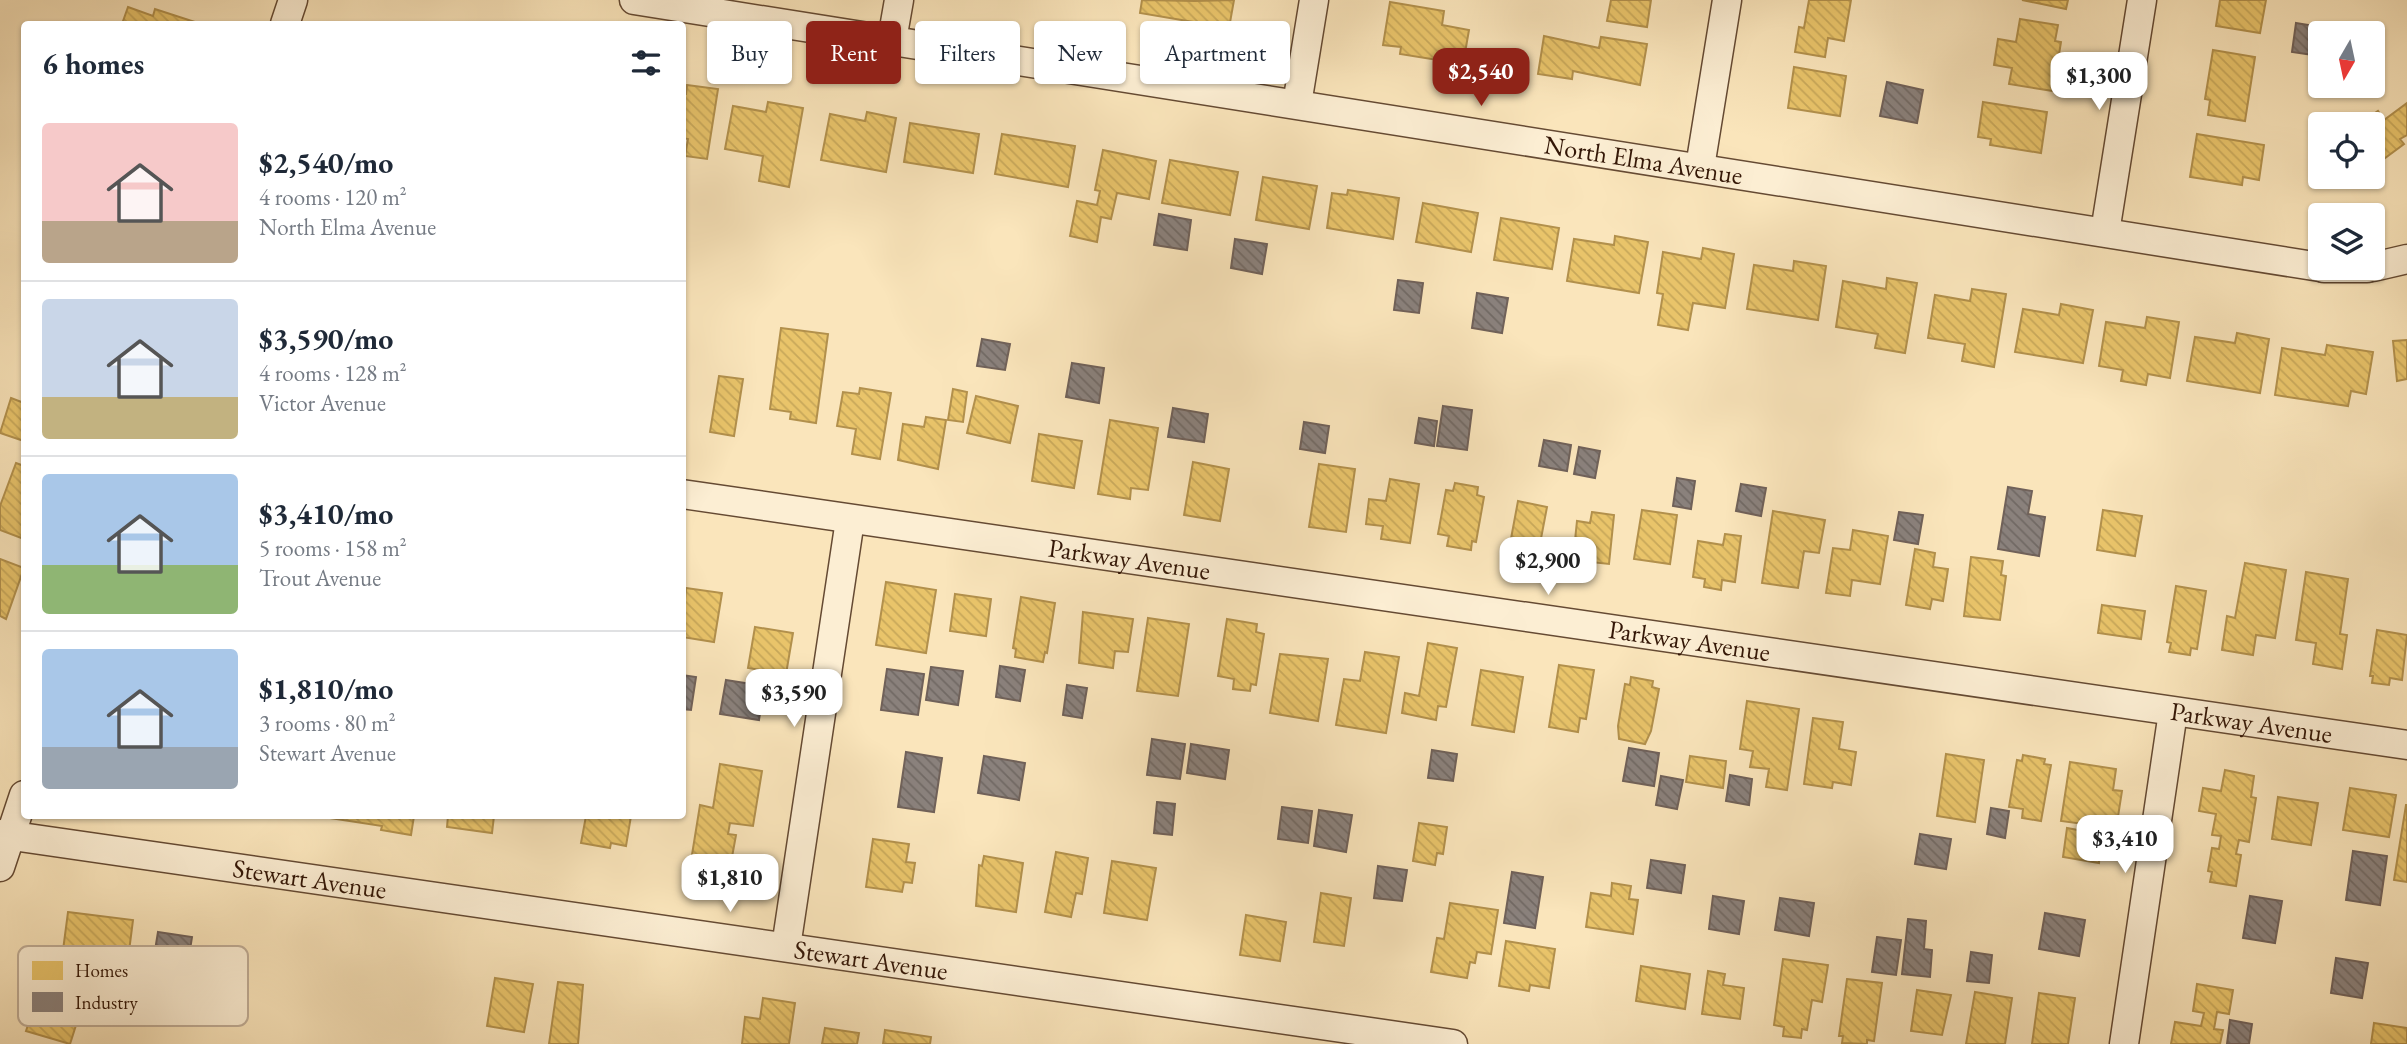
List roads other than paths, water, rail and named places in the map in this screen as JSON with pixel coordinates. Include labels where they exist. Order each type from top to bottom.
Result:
[{"type":"street","points":[[286,21],[293,0]]},
{"type":"street","name":"North Elma Avenue","points":[[634,0],[806,27]]},
{"type":"street","points":[[895,21],[899,0]]},
{"type":"street","points":[[1297,104],[1314,0]]},
{"type":"street","points":[[1700,167],[1727,0]]},
{"type":"street","points":[[2105,232],[2142,0]]},
{"type":"street","name":"North Elma Avenue","points":[[901,41],[2308,265]]},
{"type":"street","points":[[2385,264],[2407,259]]},
{"type":"street","name":"Parkway Avenue","points":[[686,495],[2407,745]]},
{"type":"street","points":[[786,947],[850,520]]},
{"type":"street","points":[[2124,1044],[2174,712]]},
{"type":"street","points":[[0,867],[5,834],[21,801]]},
{"type":"street","name":"Stewart Avenue","points":[[5,834],[1453,1044]]}]
